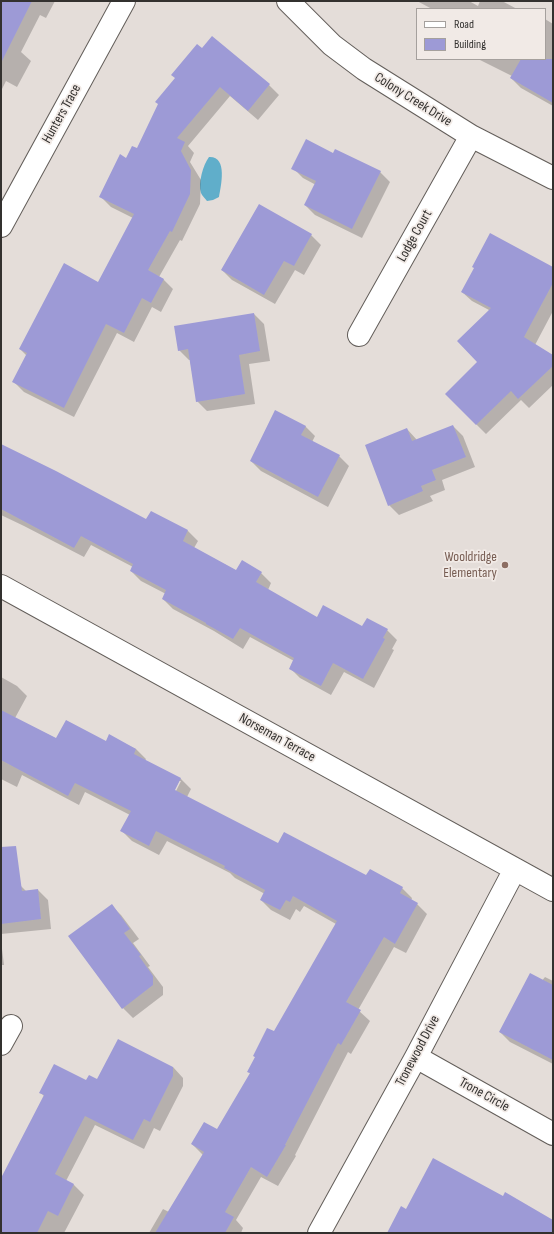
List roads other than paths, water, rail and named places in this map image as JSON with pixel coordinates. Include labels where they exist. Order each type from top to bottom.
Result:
[{"type":"street","name":"Hunters Trace","points":[[1,226],[124,1]]},
{"type":"street","name":"Colony Creek Drive","points":[[288,1],[332,45],[364,69],[470,136],[553,178]]},
{"type":"street","name":"Lodge Court","points":[[359,335],[470,136]]},
{"type":"street","name":"Norseman Terrace","points":[[1,586],[553,890]]},
{"type":"street","name":"Tronewood Drive","points":[[319,1233],[416,1057],[515,869]]},
{"type":"street","name":"Trone Circle","points":[[416,1057],[553,1134]]},
{"type":"water","points":[[209,157],[215,158],[219,161],[222,179],[219,197],[207,201],[201,193],[200,184],[203,169]]},
{"type":"place","name":"Wooldridge Elementary","points":[[505,565]]}]
